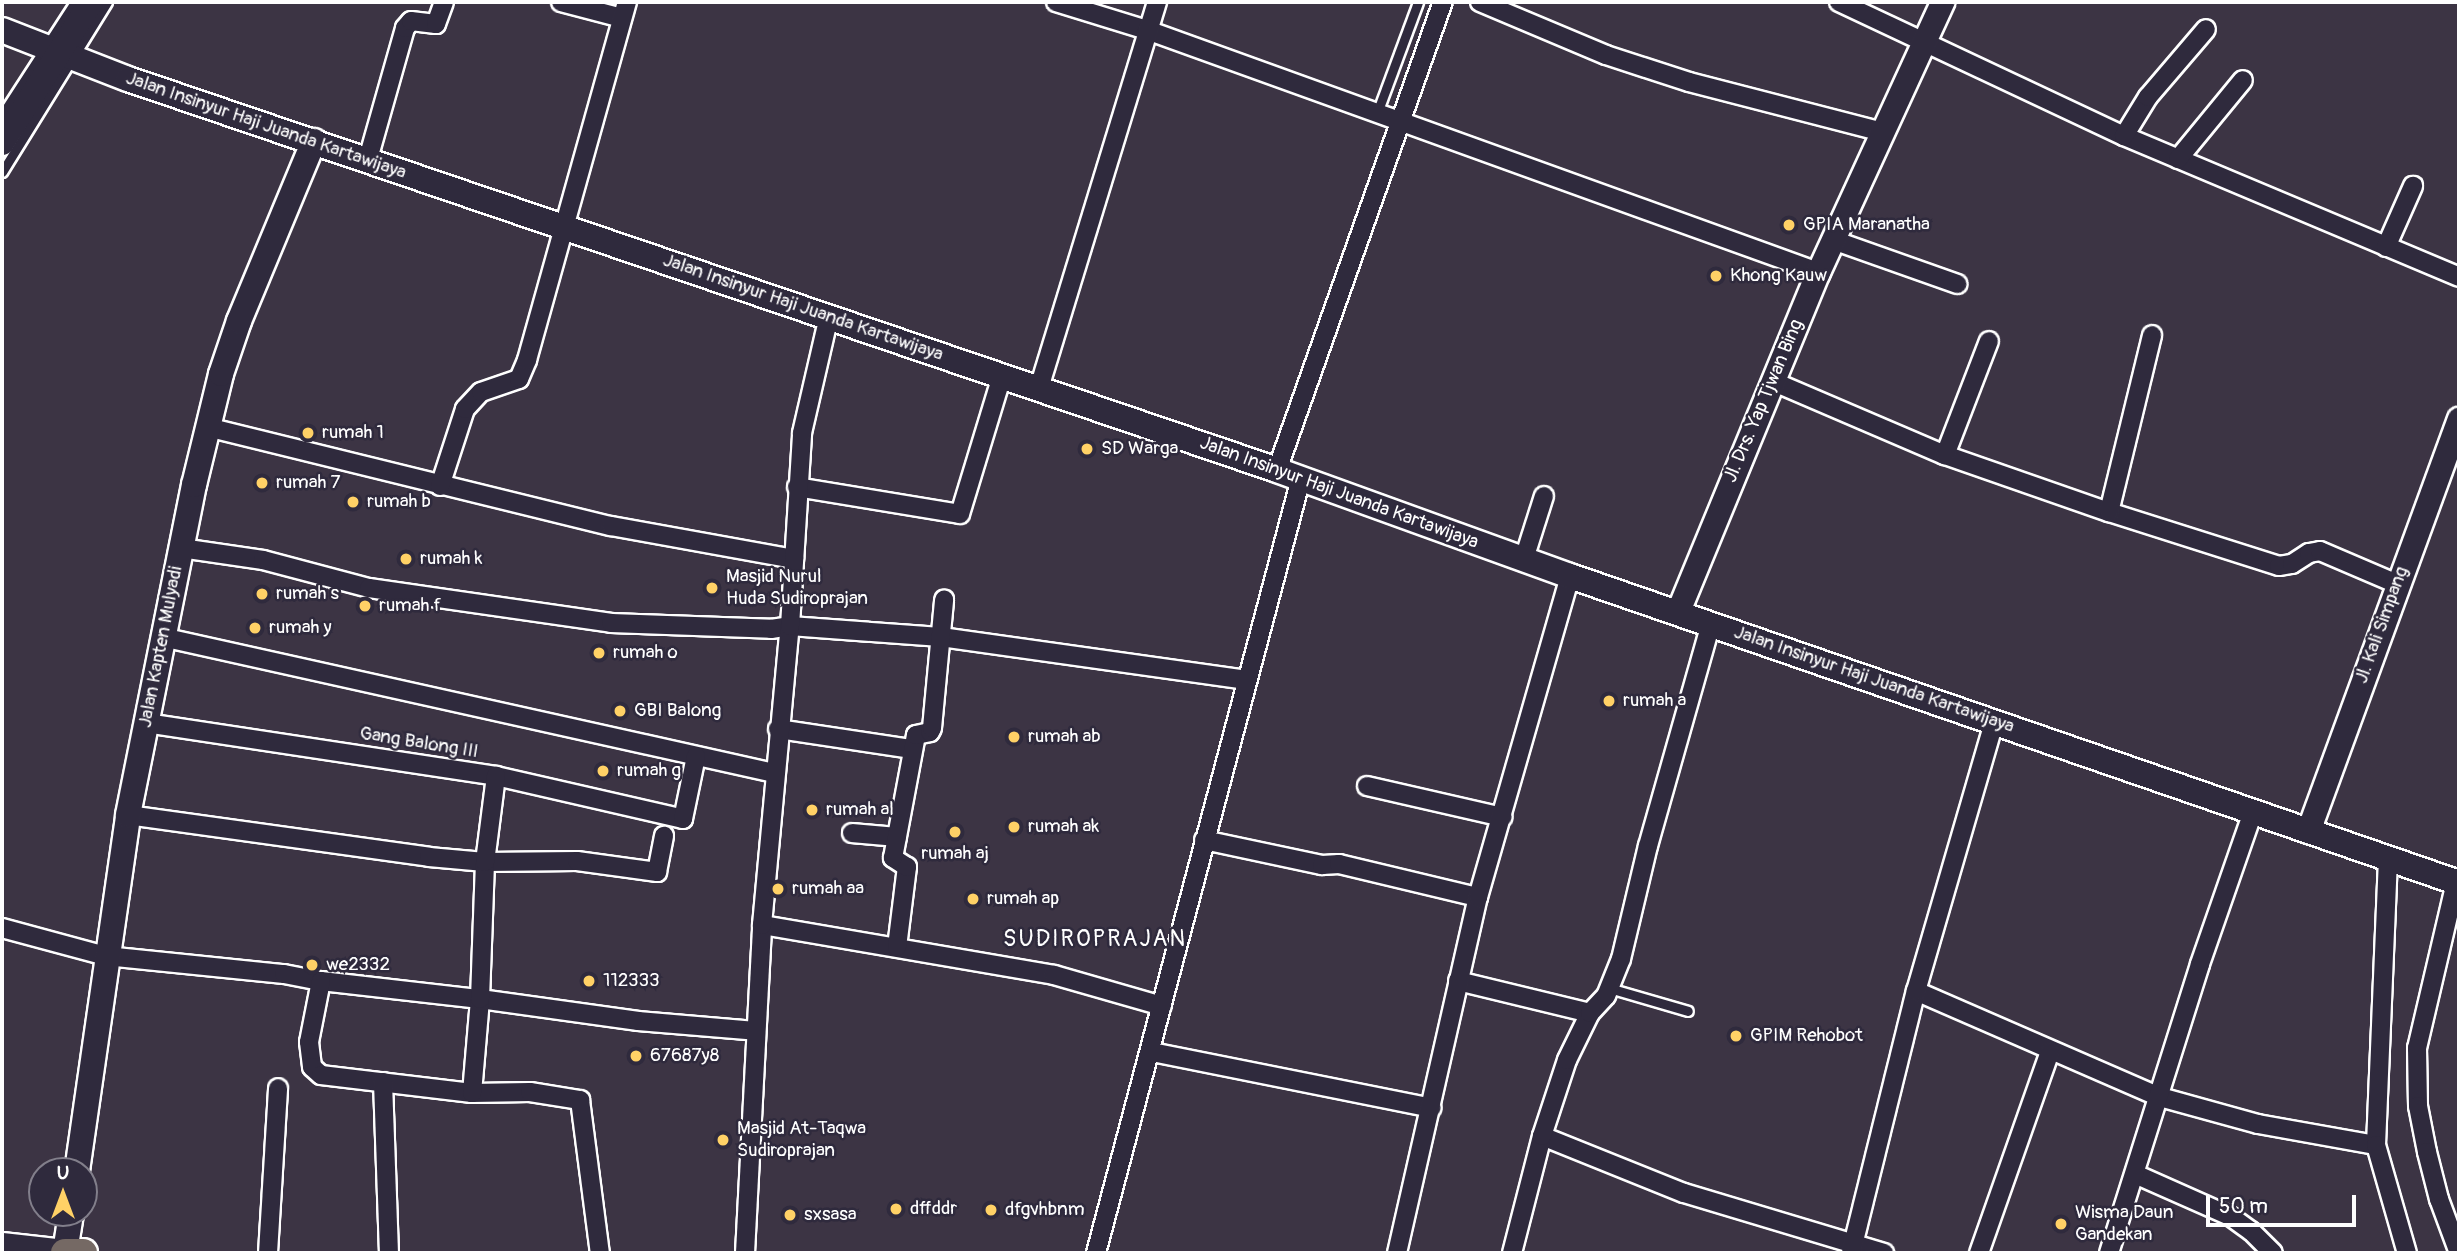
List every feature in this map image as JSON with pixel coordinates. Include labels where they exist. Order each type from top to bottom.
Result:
[{"type":"main road","points":[[2,143],[91,2]]},
{"type":"main road","name":"Jalan Insinyur Haji Juanda Kartawijaya","points":[[2,30],[58,54],[1301,478],[1570,576],[2458,882]]},
{"type":"main road","name":"Jalan Kapten Mulyadi","points":[[78,1157],[128,815],[162,637],[207,427],[239,321],[314,141]]},
{"type":"main road","points":[[2,1245],[71,1253],[71,1227]]},
{"type":"street","points":[[368,159],[405,28],[411,21],[436,24],[444,2]]},
{"type":"street","points":[[440,486],[465,410],[481,392],[519,379],[625,10],[561,2]]},
{"type":"street","points":[[1056,2],[1143,29],[1818,272]]},
{"type":"street","points":[[1143,2],[1143,29]]},
{"type":"street","points":[[1039,388],[1143,29],[1157,2]]},
{"type":"street","points":[[1276,470],[1443,2]]},
{"type":"street","points":[[1480,2],[1563,38],[1677,78],[1882,132]]},
{"type":"street","points":[[1839,2],[2123,136],[2459,277]]},
{"type":"street","name":"Jl. Drs. Yap Tjwan Bing","points":[[1678,611],[1818,272],[1942,2]]},
{"type":"street","points":[[2123,136],[2148,97],[2206,29]]},
{"type":"street","points":[[2178,159],[2243,80]]},
{"type":"street","points":[[2386,247],[2413,186]]},
{"type":"street","points":[[1833,240],[1957,284]]},
{"type":"street","points":[[745,1253],[762,925],[778,729],[790,626],[797,487],[802,433],[829,316]]},
{"type":"street","points":[[2109,512],[2152,335]]},
{"type":"street","points":[[1945,455],[1989,341]]},
{"type":"street","points":[[797,487],[960,514],[1002,376]]},
{"type":"street","points":[[1772,381],[1945,455],[2109,512],[2279,566],[2292,564],[2309,553],[2320,551],[2396,584]]},
{"type":"street","name":"Jl. Kali Simpang","points":[[2308,831],[2396,584],[2459,419]]},
{"type":"street","points":[[207,427],[611,526],[794,559]]},
{"type":"street","points":[[1096,1253],[1152,1052],[1204,841],[1301,478]]},
{"type":"street","points":[[1524,559],[1544,496]]},
{"type":"street","points":[[181,548],[263,560],[369,587],[611,623],[771,629],[790,626],[941,637],[1247,680]]},
{"type":"street","points":[[1397,1253],[1478,897],[1570,576]]},
{"type":"street","points":[[897,947],[907,867],[893,860],[912,749],[917,733],[930,732],[932,728],[944,600]]},
{"type":"street","points":[[1512,1253],[1542,1136],[1567,1059],[1590,1013],[1606,996],[1621,959],[1648,846],[1711,623]]},
{"type":"street","points":[[162,637],[774,773]]},
{"type":"street","points":[[1852,1249],[1916,991],[1994,722]]},
{"type":"street","name":"Gang Balong III","points":[[146,723],[496,776],[683,819],[696,756]]},
{"type":"street","points":[[778,729],[912,749]]},
{"type":"street","points":[[472,1093],[480,999],[485,862],[496,776]]},
{"type":"street","points":[[1367,786],[1502,817]]},
{"type":"street","points":[[2109,1253],[2200,964],[2253,812]]},
{"type":"street","points":[[128,815],[350,847],[485,862],[577,862],[657,872],[664,836]]},
{"type":"street","points":[[852,833],[897,837]]},
{"type":"street","points":[[1204,841],[1322,865],[1339,864],[1478,897]]},
{"type":"street","points":[[2388,859],[2376,1145],[2407,1253]]},
{"type":"street","points":[[2458,882],[2417,1048],[2418,1106],[2439,1199],[2459,1253]]},
{"type":"street","points":[[762,925],[1054,975],[1162,1006]]},
{"type":"street","points":[[2,928],[106,956],[284,974],[638,1021],[756,1031]]},
{"type":"street","points":[[321,981],[309,1042],[312,1067],[328,1076],[472,1093],[530,1092],[580,1100],[600,1253]]},
{"type":"street","points":[[1458,981],[1590,1013]]},
{"type":"street","points":[[1916,991],[2160,1097],[2258,1124],[2376,1145]]},
{"type":"street","points":[[1979,1253],[2050,1051]]},
{"type":"street","points":[[1152,1052],[1431,1108]]},
{"type":"street","points":[[383,1083],[388,1253]]},
{"type":"street","points":[[268,1253],[278,1088]]},
{"type":"street","points":[[1542,1136],[1684,1193],[1852,1249],[1884,1253]]},
{"type":"street","points":[[2135,1174],[2230,1216],[2251,1231],[2273,1253]]},
{"type":"street","points":[[2439,1199],[2459,1204]]},
{"type":"lane","points":[[2,172],[58,54],[75,2]]},
{"type":"lane","points":[[2,116],[107,2]]},
{"type":"lane","points":[[1377,113],[1418,2]]},
{"type":"lane","points":[[1609,988],[1688,1011]]},
{"type":"place","name":"GPIA Maranatha","points":[[1789,225]]},
{"type":"place","name":"Khong Kauw","points":[[1716,276]]},
{"type":"place","name":"rumah 1","points":[[308,433]]},
{"type":"place","name":"SD Warga","points":[[1087,449]]},
{"type":"place","name":"rumah 7","points":[[262,483]]},
{"type":"place","name":"rumah b","points":[[353,502]]},
{"type":"place","name":"rumah k","points":[[406,559]]},
{"type":"place","name":"Masjid Nurul Huda Sudiroprajan","points":[[712,588]]},
{"type":"place","name":"rumah s","points":[[262,594]]},
{"type":"place","name":"rumah f","points":[[365,606]]},
{"type":"place","name":"rumah y","points":[[255,628]]},
{"type":"place","name":"rumah o","points":[[599,653]]},
{"type":"place","name":"rumah a","points":[[1609,701]]},
{"type":"place","name":"GBI Balong","points":[[620,711]]},
{"type":"place","name":"rumah ab","points":[[1014,737]]},
{"type":"place","name":"rumah g","points":[[603,771]]},
{"type":"place","name":"rumah al","points":[[812,810]]},
{"type":"place","name":"rumah ak","points":[[1014,827]]},
{"type":"place","name":"rumah aj","points":[[955,832]]},
{"type":"place","name":"rumah aa","points":[[778,889]]},
{"type":"place","name":"rumah ap","points":[[973,899]]},
{"type":"place","name":"we2332","points":[[312,965]]},
{"type":"place","name":"112333","points":[[589,981]]},
{"type":"place","name":"GPIM Rehobot","points":[[1736,1036]]},
{"type":"place","name":"67687y8","points":[[636,1056]]},
{"type":"place","name":"Masjid At-Taqwa Sudiroprajan","points":[[723,1140]]},
{"type":"place","name":"dffddr","points":[[896,1209]]},
{"type":"place","name":"dfgvhbnm","points":[[991,1210]]},
{"type":"place","name":"sxsasa","points":[[790,1215]]},
{"type":"place","name":"Wisma Daun Gandekan","points":[[2061,1224]]},
{"type":"district","name":"SUDIROPRAJAN","points":[[1095,939]]}]
